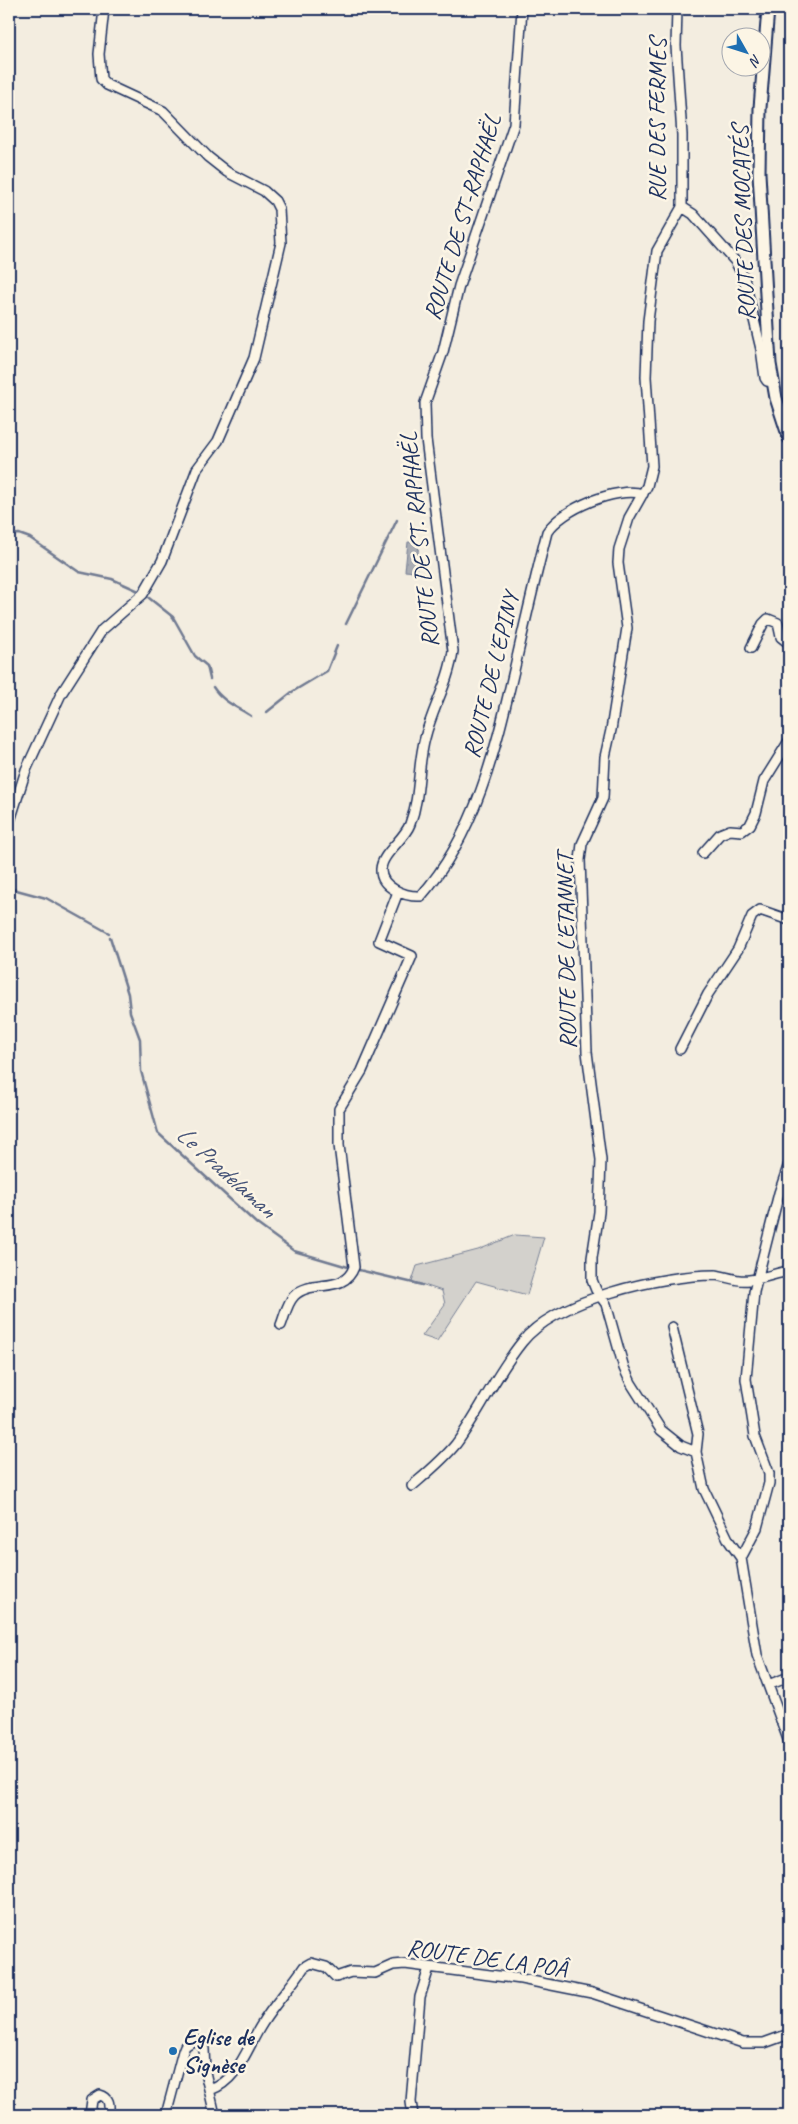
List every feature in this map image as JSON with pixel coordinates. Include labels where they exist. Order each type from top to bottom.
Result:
[{"type":"street","points":[[9,824],[26,770],[61,694],[102,630],[143,594],[162,561],[197,469],[218,441],[254,358],[281,243],[279,209],[275,201],[264,191],[227,172],[208,157],[163,110],[107,85],[100,79],[99,54],[104,9]]},
{"type":"street","name":"ROUTE DE ST-RAPHAËL","points":[[425,402],[443,352],[458,286],[514,124],[522,9]]},
{"type":"street","name":"RUE DES FERMES","points":[[643,494],[652,466],[646,343],[655,259],[661,241],[682,207],[682,135],[676,46],[677,9]]},
{"type":"street","name":"ROUTE DES MOCATÉS","points":[[768,9],[760,108],[759,166],[773,382],[789,435]]},
{"type":"street","points":[[682,207],[694,214],[735,261],[744,278],[752,305],[766,382],[773,382]]},
{"type":"street","name":"ROUTE DE ST. RAPHAËL","points":[[398,892],[384,880],[381,869],[387,856],[410,825],[420,791],[425,738],[451,664],[453,651],[426,439],[425,402]]},
{"type":"street","name":"ROUTE DE L'EPINY","points":[[398,892],[421,896],[434,882],[465,827],[483,787],[505,708],[547,532],[561,517],[590,503],[626,492],[643,494]]},
{"type":"street","name":"ROUTE DE L'ETANNET","points":[[643,494],[629,518],[619,549],[618,563],[627,628],[605,757],[603,798],[582,844],[580,860],[587,1052],[602,1160],[599,1212],[591,1274],[593,1285],[606,1304],[624,1368],[631,1383],[661,1430],[681,1446],[696,1452]]},
{"type":"street","points":[[751,648],[763,624],[768,619],[778,622],[781,637],[786,641],[789,640]]},
{"type":"street","points":[[703,853],[720,834],[730,830],[742,831],[750,825],[764,781],[789,741]]},
{"type":"street","points":[[281,1325],[289,1304],[298,1292],[340,1283],[350,1276],[354,1267],[339,1145],[339,1109],[362,1071],[412,956],[379,941],[398,892]]},
{"type":"street","points":[[680,1049],[708,994],[738,949],[752,916],[760,910],[789,920]]},
{"type":"street","points":[[741,1558],[757,1528],[769,1483],[769,1474],[755,1436],[746,1379],[757,1278],[779,1193],[789,1164]]},
{"type":"street","points":[[412,1486],[432,1469],[455,1444],[495,1380],[524,1340],[565,1309],[602,1296],[672,1279],[716,1275],[735,1280],[757,1278],[789,1271]]},
{"type":"street","points":[[672,1327],[698,1434],[696,1452],[704,1488],[729,1541],[741,1558],[757,1655],[789,1742]]},
{"type":"street","points":[[768,1685],[789,1678]]},
{"type":"street","name":"ROUTE DE LA POÂ","points":[[210,2090],[218,2087],[236,2070],[262,2024],[307,1964],[322,1965],[336,1977],[351,1972],[375,1973],[400,1964],[521,1979],[592,1993],[743,2043],[764,2043],[789,2034]]},
{"type":"street","points":[[413,2115],[411,2102],[420,1997],[429,1968]]},
{"type":"street","points":[[166,2115],[183,2051],[185,2046],[192,2041],[198,2041],[204,2049],[205,2072],[215,2115]]},
{"type":"street","points":[[90,2115],[92,2100],[100,2095],[105,2096],[109,2102],[109,2115]]},
{"type":"shaded area","points":[[408,542],[419,543],[416,572],[405,571]]},
{"type":"shaded area","points":[[515,1235],[544,1237],[527,1295],[476,1281],[437,1341],[422,1336],[445,1304],[442,1291],[412,1281],[417,1266],[478,1250]]},
{"type":"waterway","points":[[346,624],[397,520]]},
{"type":"waterway","points":[[9,535],[19,534],[30,538],[79,572],[112,579],[141,592]]},
{"type":"waterway","points":[[149,598],[173,617],[195,656],[207,666],[210,679]]},
{"type":"waterway","points":[[267,712],[292,692],[327,671],[337,646]]},
{"type":"waterway","points":[[213,687],[225,700],[251,716]]},
{"type":"waterway","name":"Le Pradelaman","points":[[9,888],[46,898],[109,933]]},
{"type":"waterway","name":"Le Pradelaman","points":[[110,937],[128,994],[130,1012],[140,1039],[141,1071],[158,1133],[257,1224],[294,1251],[348,1267]]},
{"type":"waterway","name":"Le Pradelaman","points":[[359,1270],[422,1285]]},
{"type":"place","name":"Eglise de Signèse","points":[[173,2051]]}]
